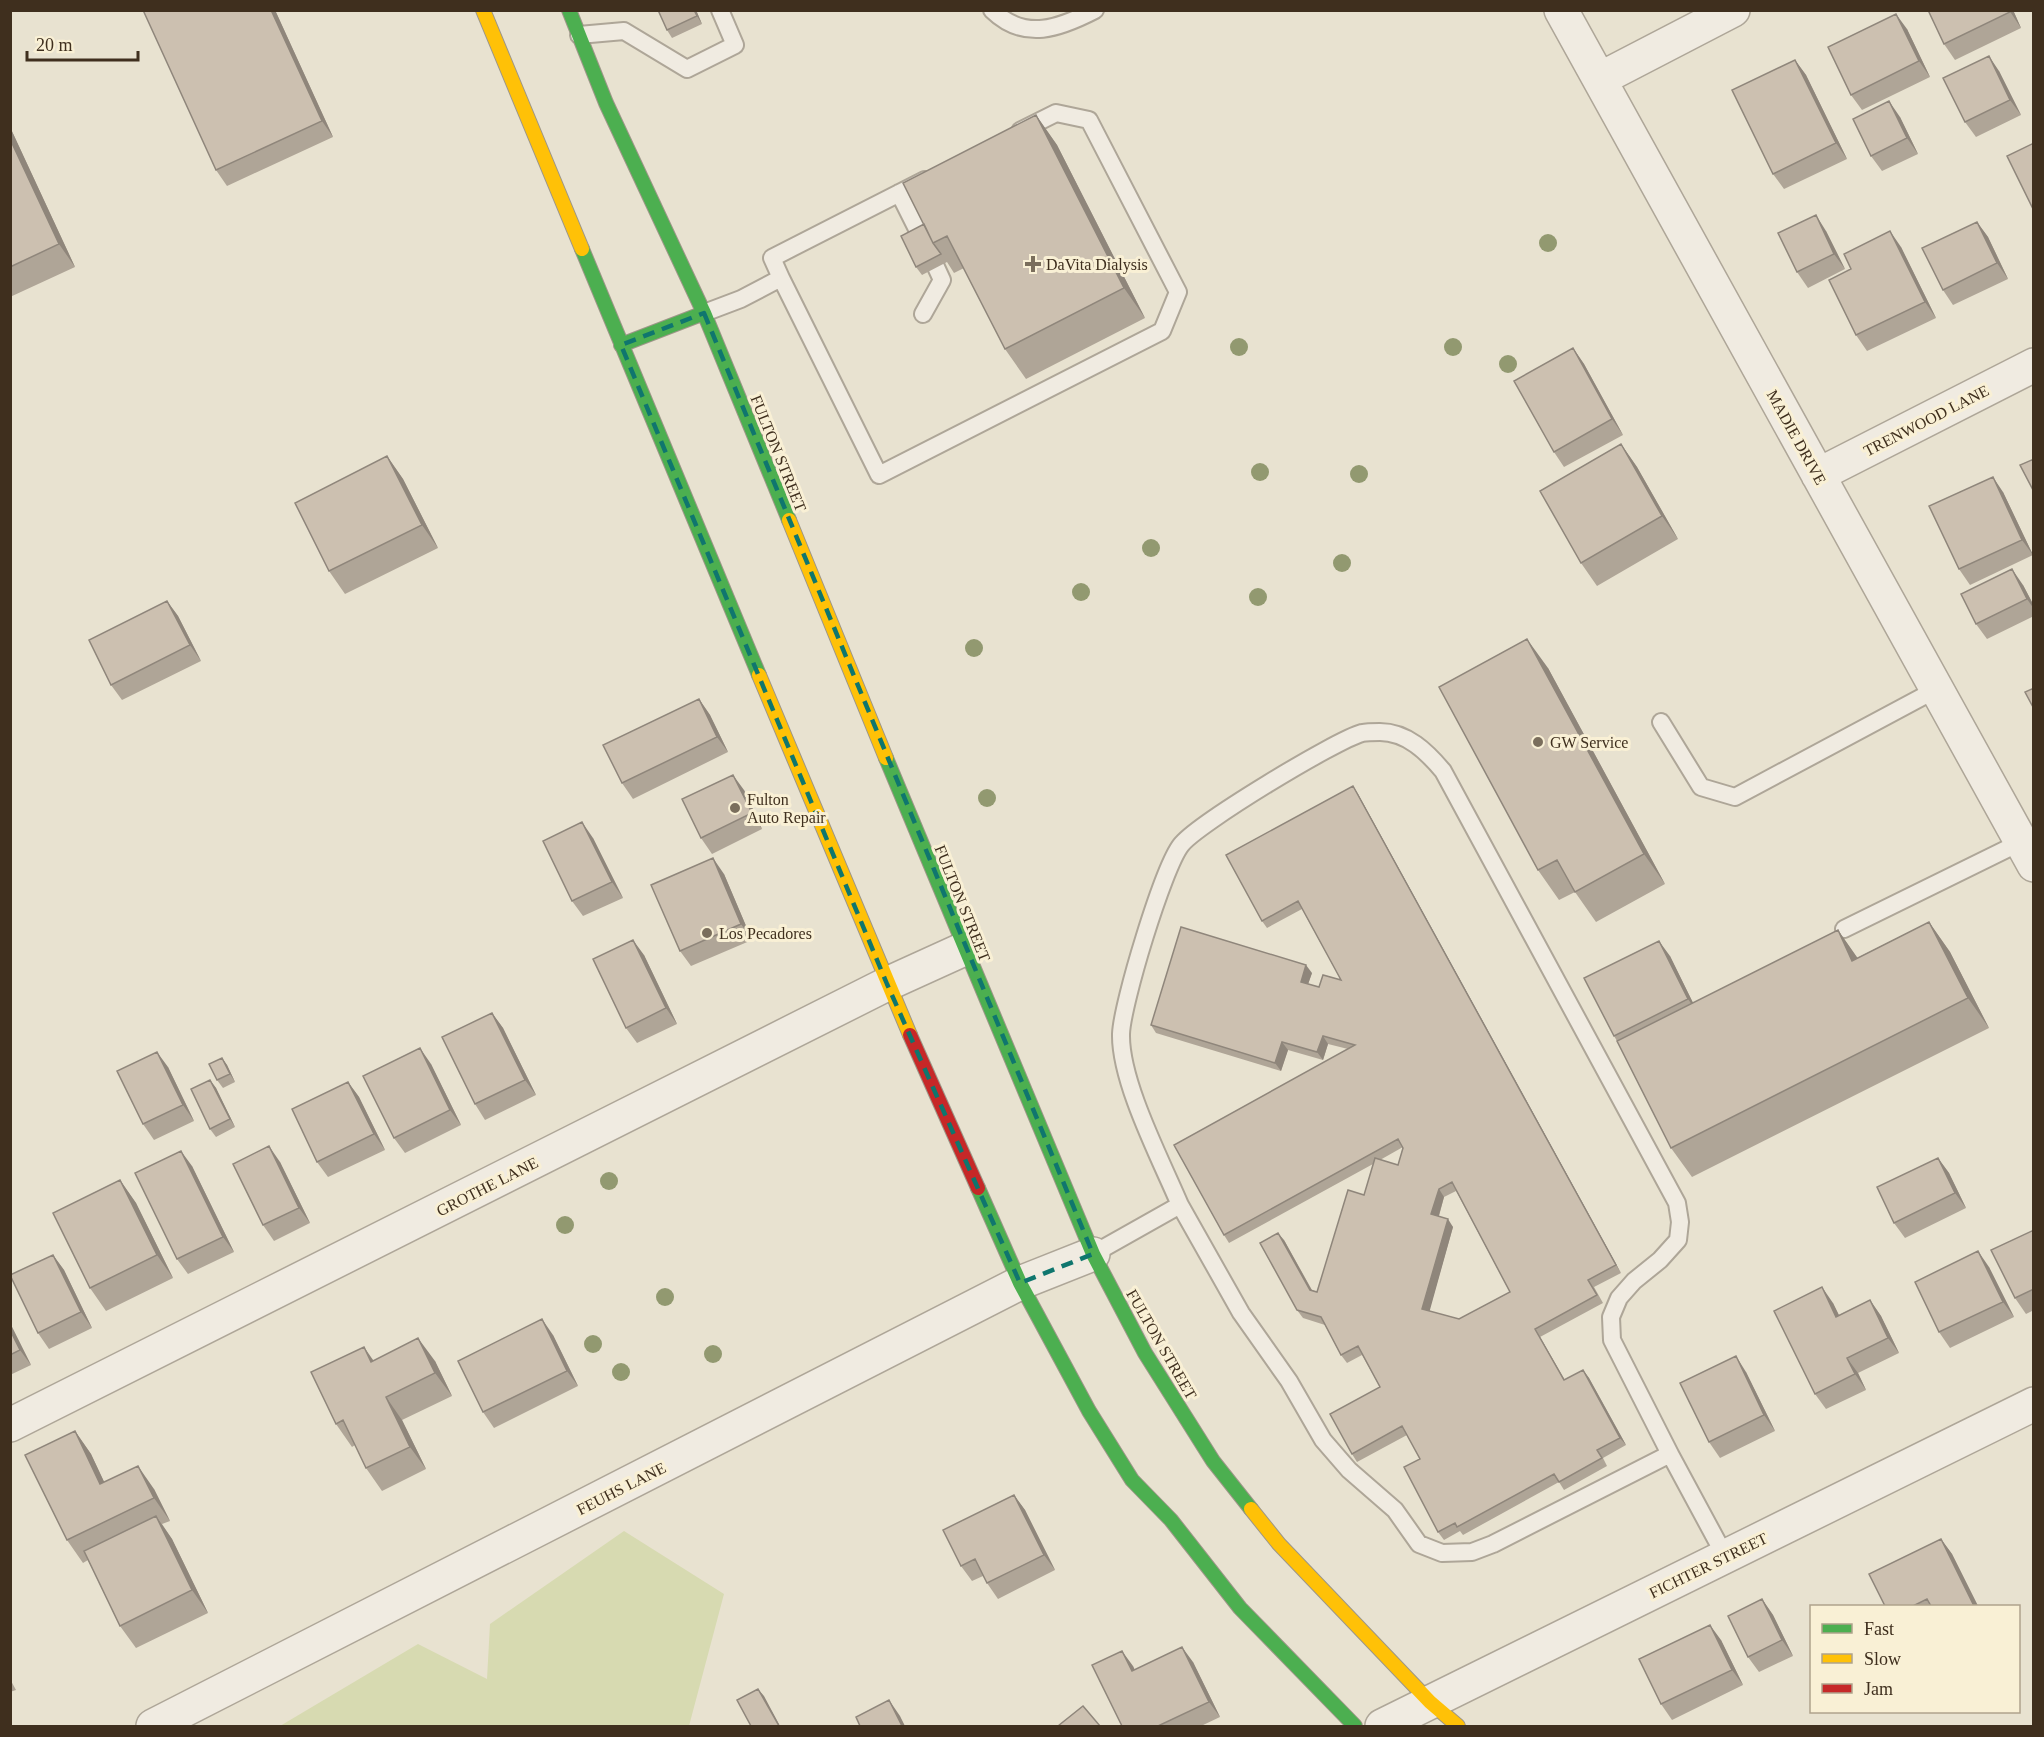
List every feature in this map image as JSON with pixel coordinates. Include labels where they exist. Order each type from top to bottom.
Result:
[{"type":"main road","points":[[483,10],[888,984],[1020,1283],[1089,1411],[1132,1480],[1171,1520],[1240,1608],[1356,1726]]},
{"type":"main road","name":"FULTON STREET","points":[[569,10],[606,103],[704,313],[964,949],[1093,1254],[1145,1353],[1213,1461],[1279,1544],[1430,1702],[1458,1726]]},
{"type":"main road","points":[[621,345],[704,313]]},
{"type":"street","name":"MADIE DRIVE","points":[[1561,10],[2027,853]]},
{"type":"street","points":[[1600,79],[1733,10]]},
{"type":"street","name":"TRENWOOD LANE","points":[[1818,475],[2034,365]]},
{"type":"street","name":"GROTHE LANE","points":[[10,1425],[888,984],[964,949]]},
{"type":"street","name":"FEUHS LANE","points":[[153,1726],[1020,1283],[1093,1254]]},
{"type":"street","name":"FICHTER STREET","points":[[1382,1726],[2034,1404]]},
{"type":"lane","points":[[579,35],[624,31],[687,69],[735,45],[720,10]]},
{"type":"lane","points":[[992,10],[1010,24],[1037,31],[1064,26],[1095,10]]},
{"type":"lane","points":[[940,172],[772,258],[879,475],[1162,331],[1178,292],[1089,120],[1056,113],[1003,140]]},
{"type":"lane","points":[[899,193],[921,237]]},
{"type":"lane","points":[[922,314],[942,280],[936,267]]},
{"type":"lane","points":[[704,313],[741,299],[781,278]]},
{"type":"lane","points":[[1661,722],[1701,787],[1735,797],[1937,689]]},
{"type":"lane","points":[[1670,1454],[1472,1552],[1442,1553],[1419,1544],[1395,1510],[1349,1470],[1323,1440],[1289,1382],[1241,1313],[1180,1205],[1141,1115],[1121,1035],[1130,991],[1164,878],[1181,845],[1206,823],[1338,744],[1362,733],[1383,732],[1404,738],[1425,749],[1443,771],[1677,1203],[1680,1222],[1678,1240],[1619,1298],[1611,1317],[1612,1340],[1725,1556]]},
{"type":"lane","points":[[1844,929],[2027,853]]},
{"type":"lane","points":[[1093,1254],[1180,1205]]},
{"type":"highlighted area","points":[[704,313],[1093,1254],[1020,1283],[887,984],[621,345]]},
{"type":"green space","points":[[624,1531],[724,1594],[689,1726],[280,1726],[418,1644],[487,1679],[490,1624]]},
{"type":"building","points":[[143,10],[271,10],[322,121],[216,170]]},
{"type":"building","points":[[658,10],[694,10],[697,16],[667,30]]},
{"type":"building","points":[[1928,10],[2009,10],[2010,12],[1944,44]]},
{"type":"building","points":[[1896,14],[1919,61],[1851,95],[1828,47]]},
{"type":"building","points":[[1989,56],[2010,100],[1965,122],[1943,78]]},
{"type":"building","points":[[1795,60],[1836,143],[1773,174],[1732,90]]},
{"type":"building","points":[[1889,101],[1907,138],[1871,156],[1853,119]]},
{"type":"building","name":"DaVita Dialysis","points":[[1036,115],[1124,288],[1005,349],[947,236],[933,243],[903,183]]},
{"type":"building","points":[[10,139],[59,244],[10,267]]},
{"type":"building","points":[[2034,143],[2034,211],[2007,156]]},
{"type":"building","points":[[1816,215],[1834,254],[1797,272],[1778,233]]},
{"type":"building","points":[[1977,222],[1997,263],[1943,290],[1922,248]]},
{"type":"building","points":[[924,224],[941,254],[916,267],[901,236]]},
{"type":"building","points":[[1890,231],[1925,302],[1856,335],[1829,280],[1851,269],[1844,254]]},
{"type":"building","points":[[1573,348],[1612,419],[1554,452],[1514,381]]},
{"type":"building","points":[[1621,444],[1662,516],[1581,563],[1540,491]]},
{"type":"building","points":[[387,456],[422,525],[329,571],[295,503]]},
{"type":"building","points":[[2034,459],[2034,492],[2020,465]]},
{"type":"building","points":[[1993,477],[2022,540],[1959,569],[1929,506]]},
{"type":"building","points":[[2012,569],[2027,599],[1976,624],[1961,594]]},
{"type":"building","points":[[167,601],[190,645],[111,685],[89,640]]},
{"type":"building","points":[[1527,639],[1644,854],[1575,892],[1557,860],[1538,870],[1439,687]]},
{"type":"building","points":[[2034,688],[2034,709],[2025,692]]},
{"type":"building","points":[[699,699],[717,737],[622,783],[603,745]]},
{"type":"building","points":[[733,775],[752,813],[701,838],[682,799]]},
{"type":"building","points":[[1353,786],[1616,1265],[1588,1280],[1597,1295],[1535,1329],[1564,1380],[1583,1370],[1620,1438],[1597,1450],[1602,1458],[1559,1482],[1554,1474],[1457,1527],[1455,1523],[1438,1532],[1404,1467],[1420,1459],[1402,1426],[1352,1454],[1330,1414],[1380,1387],[1358,1346],[1341,1355],[1321,1317],[1297,1310],[1260,1243],[1278,1233],[1310,1290],[1317,1292],[1348,1190],[1364,1195],[1375,1158],[1398,1165],[1403,1148],[1398,1139],[1224,1235],[1174,1145],[1355,1045],[1323,1036],[1317,1052],[1282,1042],[1275,1063],[1151,1025],[1181,927],[1306,965],[1301,982],[1319,987],[1323,975],[1341,980],[1298,901],[1262,921],[1226,855]],"holes":[[[1452,1182],[1510,1292],[1459,1319],[1422,1309],[1448,1219],[1431,1214],[1439,1189]]]},
{"type":"building","points":[[582,822],[612,882],[572,901],[543,841]]},
{"type":"building","points":[[713,858],[741,924],[680,951],[651,885]]},
{"type":"building","points":[[1929,922],[1968,998],[1671,1148],[1617,1041],[1838,930],[1852,961]]},
{"type":"building","points":[[633,940],[666,1008],[626,1028],[593,959]]},
{"type":"building","points":[[1659,941],[1688,999],[1614,1036],[1584,978]]},
{"type":"building","points":[[492,1013],[525,1080],[475,1104],[442,1037]]},
{"type":"building","points":[[420,1048],[450,1110],[394,1138],[363,1076]]},
{"type":"building","points":[[157,1052],[183,1105],[143,1124],[117,1071]]},
{"type":"building","points":[[222,1058],[230,1074],[217,1080],[209,1064]]},
{"type":"building","points":[[210,1080],[230,1119],[210,1129],[191,1089]]},
{"type":"building","points":[[348,1082],[374,1134],[317,1162],[292,1109]]},
{"type":"building","points":[[269,1146],[299,1208],[263,1225],[233,1164]]},
{"type":"building","points":[[181,1151],[223,1237],[177,1259],[135,1173]]},
{"type":"building","points":[[1938,1158],[1955,1193],[1894,1223],[1877,1187]]},
{"type":"building","points":[[120,1180],[157,1255],[90,1288],[53,1213]]},
{"type":"building","points":[[2034,1230],[2034,1289],[2015,1298],[1991,1250]]},
{"type":"building","points":[[1978,1251],[2003,1302],[1939,1332],[1915,1282]]},
{"type":"building","points":[[53,1255],[81,1312],[38,1333],[10,1275]]},
{"type":"building","points":[[1822,1287],[1836,1317],[1870,1300],[1888,1338],[1847,1358],[1855,1374],[1815,1394],[1774,1311]]},
{"type":"building","points":[[542,1319],[567,1371],[483,1412],[458,1361]]},
{"type":"building","points":[[10,1330],[20,1350],[10,1355]]},
{"type":"building","points":[[418,1338],[435,1373],[386,1397],[410,1447],[366,1468],[343,1420],[336,1424],[311,1372],[364,1347],[371,1362]]},
{"type":"building","points":[[1736,1356],[1764,1415],[1709,1442],[1680,1383]]},
{"type":"building","points":[[75,1431],[100,1484],[138,1466],[154,1498],[67,1540],[25,1455]]},
{"type":"building","points":[[1014,1495],[1044,1555],[987,1583],[975,1559],[961,1566],[943,1530]]},
{"type":"building","points":[[156,1516],[192,1590],[120,1626],[84,1551]]},
{"type":"building","points":[[1941,1539],[1974,1605],[1930,1605],[1927,1599],[1915,1605],[1884,1605],[1869,1574]]},
{"type":"building","points":[[1762,1599],[1782,1640],[1748,1657],[1728,1616]]},
{"type":"building","points":[[1710,1625],[1732,1670],[1661,1704],[1639,1659]]},
{"type":"building","points":[[1182,1647],[1209,1702],[1158,1726],[1122,1726],[1092,1665],[1122,1651],[1132,1671]]},
{"type":"building","points":[[758,1689],[779,1726],[751,1726],[737,1700]]},
{"type":"building","points":[[889,1700],[902,1726],[860,1726],[856,1717]]},
{"type":"building","points":[[1083,1706],[1100,1726],[1058,1726]]},
{"type":"traffic: fast","points":[[569,10],[606,103],[704,313],[789,520]]},
{"type":"traffic: fast","points":[[582,249],[759,675]]},
{"type":"traffic: fast","points":[[621,345],[704,313]]},
{"type":"traffic: fast","points":[[886,758],[1093,1254],[1145,1353],[1213,1461],[1251,1509]]},
{"type":"traffic: fast","points":[[978,1188],[1020,1283],[1089,1411],[1132,1480],[1171,1520],[1240,1608],[1355,1726]]},
{"type":"traffic: slow","points":[[483,10],[582,249]]},
{"type":"traffic: slow","points":[[789,520],[886,758]]},
{"type":"traffic: slow","points":[[759,675],[910,1035]]},
{"type":"traffic: slow","points":[[1251,1509],[1279,1544],[1430,1702],[1458,1726]]},
{"type":"traffic: jam","points":[[910,1035],[978,1188]]},
{"type":"place","name":"DaVita Dialysis","points":[[1033,264]]},
{"type":"place","name":"GW Service","points":[[1538,742]]},
{"type":"place","name":"Fulton Auto Repair","points":[[735,808]]},
{"type":"place","name":"Los Pecadores","points":[[707,933]]}]
